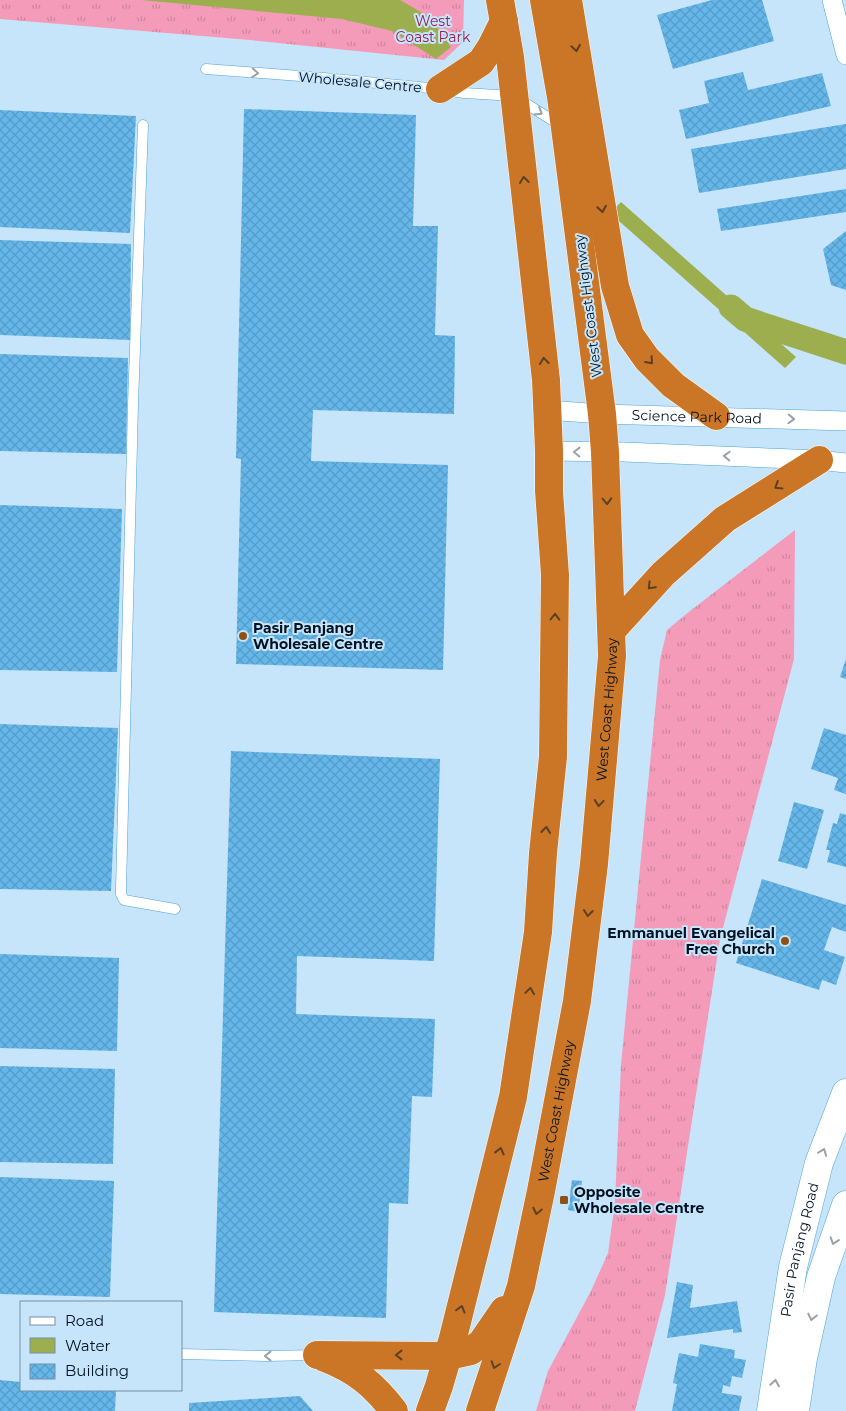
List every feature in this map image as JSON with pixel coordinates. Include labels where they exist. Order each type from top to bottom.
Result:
[{"type":"highway","name":"West Coast Highway","points":[[480,1411],[521,1286],[577,1001],[594,864],[612,656],[602,414],[580,232],[561,97],[544,0]]},
{"type":"highway","points":[[568,0],[615,286],[630,335],[647,359],[673,385],[716,416]]},
{"type":"highway","points":[[440,89],[481,62],[491,47],[502,11]]},
{"type":"highway","points":[[430,1411],[448,1356],[472,1266],[513,1097],[538,932],[543,853],[553,757],[556,575],[549,491],[546,380],[531,233],[510,57],[502,11]]},
{"type":"highway","points":[[612,630],[663,574],[725,519],[819,460]]},
{"type":"highway","points":[[317,1355],[448,1356],[471,1352],[482,1342],[521,1286]]},
{"type":"highway","points":[[317,1355],[344,1365],[361,1377],[381,1395],[394,1411]]},
{"type":"main road","name":"Pasir Panjang Road","points":[[771,1411],[793,1266],[819,1163],[846,1093]]},
{"type":"main road","name":"Pasir Panjang Road","points":[[795,1411],[803,1358],[821,1277],[846,1205]]},
{"type":"street","points":[[832,0],[846,55]]},
{"type":"street","name":"Science Park Road","points":[[547,410],[602,414],[846,421]]},
{"type":"street","points":[[549,451],[819,460],[846,463]]},
{"type":"lane","name":"Wholesale Centre","points":[[206,69],[514,96]]},
{"type":"lane","points":[[514,96],[564,128]]},
{"type":"lane","points":[[143,125],[133,395],[120,889],[124,900],[175,908]]},
{"type":"lane","points":[[182,1354],[317,1355]]},
{"type":"green space","name":"West Coast Park","points":[[0,0],[464,0],[463,42],[444,60],[250,40],[0,19]]},
{"type":"green space","points":[[795,530],[794,659],[720,939],[665,1295],[635,1411],[536,1411],[548,1371],[591,1291],[608,1253],[615,1202],[621,1065],[660,660],[667,630]]},
{"type":"water","points":[[141,0],[400,0],[431,18],[451,47],[436,59],[392,31],[342,19]]},
{"type":"water","points":[[621,202],[796,357],[785,368],[610,213]]},
{"type":"building","points":[[712,0],[762,0],[774,41],[673,69],[657,15]]},
{"type":"building","points":[[743,72],[748,90],[822,73],[831,106],[686,139],[679,110],[709,103],[704,81]]},
{"type":"building","points":[[244,109],[416,115],[413,226],[438,226],[435,335],[455,336],[454,414],[313,410],[311,461],[448,465],[443,670],[236,664],[241,459],[236,458]]},
{"type":"building","points":[[0,110],[136,116],[130,233],[0,227]]},
{"type":"building","points":[[846,124],[846,169],[699,193],[691,149]]},
{"type":"building","points":[[846,189],[846,212],[721,231],[717,209]]},
{"type":"building","points":[[846,231],[846,290],[831,285],[823,249]]},
{"type":"building","points":[[0,240],[131,244],[130,340],[0,335]]},
{"type":"building","points":[[0,354],[128,358],[126,454],[0,451]]},
{"type":"building","points":[[0,505],[122,509],[117,672],[0,670]]},
{"type":"building","points":[[846,659],[846,679],[840,677]]},
{"type":"building","points":[[0,724],[118,728],[111,891],[0,889]]},
{"type":"building","points":[[824,728],[846,735],[846,794],[834,790],[838,778],[811,769]]},
{"type":"building","points":[[231,751],[440,759],[434,961],[297,956],[296,1014],[435,1019],[432,1097],[412,1096],[408,1204],[389,1203],[386,1318],[214,1312]]},
{"type":"building","points":[[794,802],[824,810],[807,869],[778,861]]},
{"type":"building","points":[[840,813],[846,815],[846,867],[827,862],[830,850],[826,850],[833,823],[837,824]]},
{"type":"building","name":"Emmanuel Evangelical Free Church","points":[[762,879],[846,905],[846,932],[832,927],[824,950],[845,957],[836,985],[822,980],[819,990],[736,963]]},
{"type":"building","points":[[0,954],[119,958],[117,1051],[0,1048]]},
{"type":"building","points":[[0,1066],[115,1069],[113,1164],[0,1162]]},
{"type":"building","points":[[0,1177],[114,1181],[110,1297],[0,1294]]},
{"type":"building","points":[[572,1180],[582,1181],[578,1212],[568,1210]]},
{"type":"building","points":[[677,1282],[693,1285],[690,1308],[737,1301],[742,1332],[733,1333],[733,1329],[667,1338]]},
{"type":"building","points":[[700,1344],[735,1350],[734,1358],[746,1360],[742,1378],[732,1376],[730,1387],[723,1385],[722,1393],[742,1396],[739,1411],[672,1411],[677,1384],[673,1383],[679,1353],[698,1357]]},
{"type":"building","points":[[0,1380],[20,1382],[20,1391],[116,1391],[115,1411],[0,1411]]},
{"type":"building","points":[[300,1396],[313,1411],[189,1411],[189,1403]]},
{"type":"waterway","points":[[731,307],[745,319],[846,352]]},
{"type":"place","name":"Pasir Panjang Wholesale Centre","points":[[243,636]]},
{"type":"place","name":"Emmanuel Evangelical Free Church","points":[[785,941]]},
{"type":"place","name":"Opposite Wholesale Centre","points":[[564,1200]]}]
